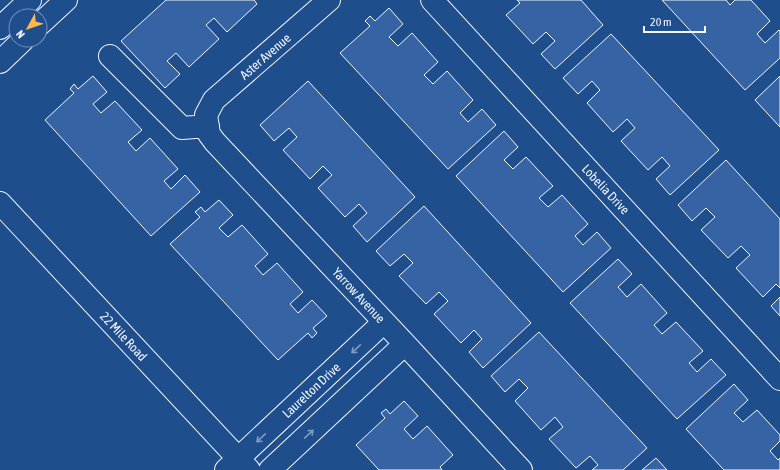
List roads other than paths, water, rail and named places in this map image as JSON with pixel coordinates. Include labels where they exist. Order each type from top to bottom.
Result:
[{"type":"street","points":[[23,8],[30,0]]},
{"type":"street","points":[[48,17],[66,0]]},
{"type":"street","name":"Aster Avenue","points":[[207,120],[214,100],[329,0]]},
{"type":"street","name":"Lobelia Drive","points":[[432,0],[780,378]]},
{"type":"street","points":[[0,62],[15,48]]},
{"type":"street","points":[[110,56],[182,128],[207,120]]},
{"type":"street","name":"Yarrow Avenue","points":[[207,120],[209,134],[215,142],[521,470]]},
{"type":"street","name":"22 Mile Road","points":[[0,203],[238,466]]},
{"type":"street","name":"Laurelton Drive","points":[[238,466],[384,322]]},
{"type":"street","points":[[270,470],[405,344]]}]
